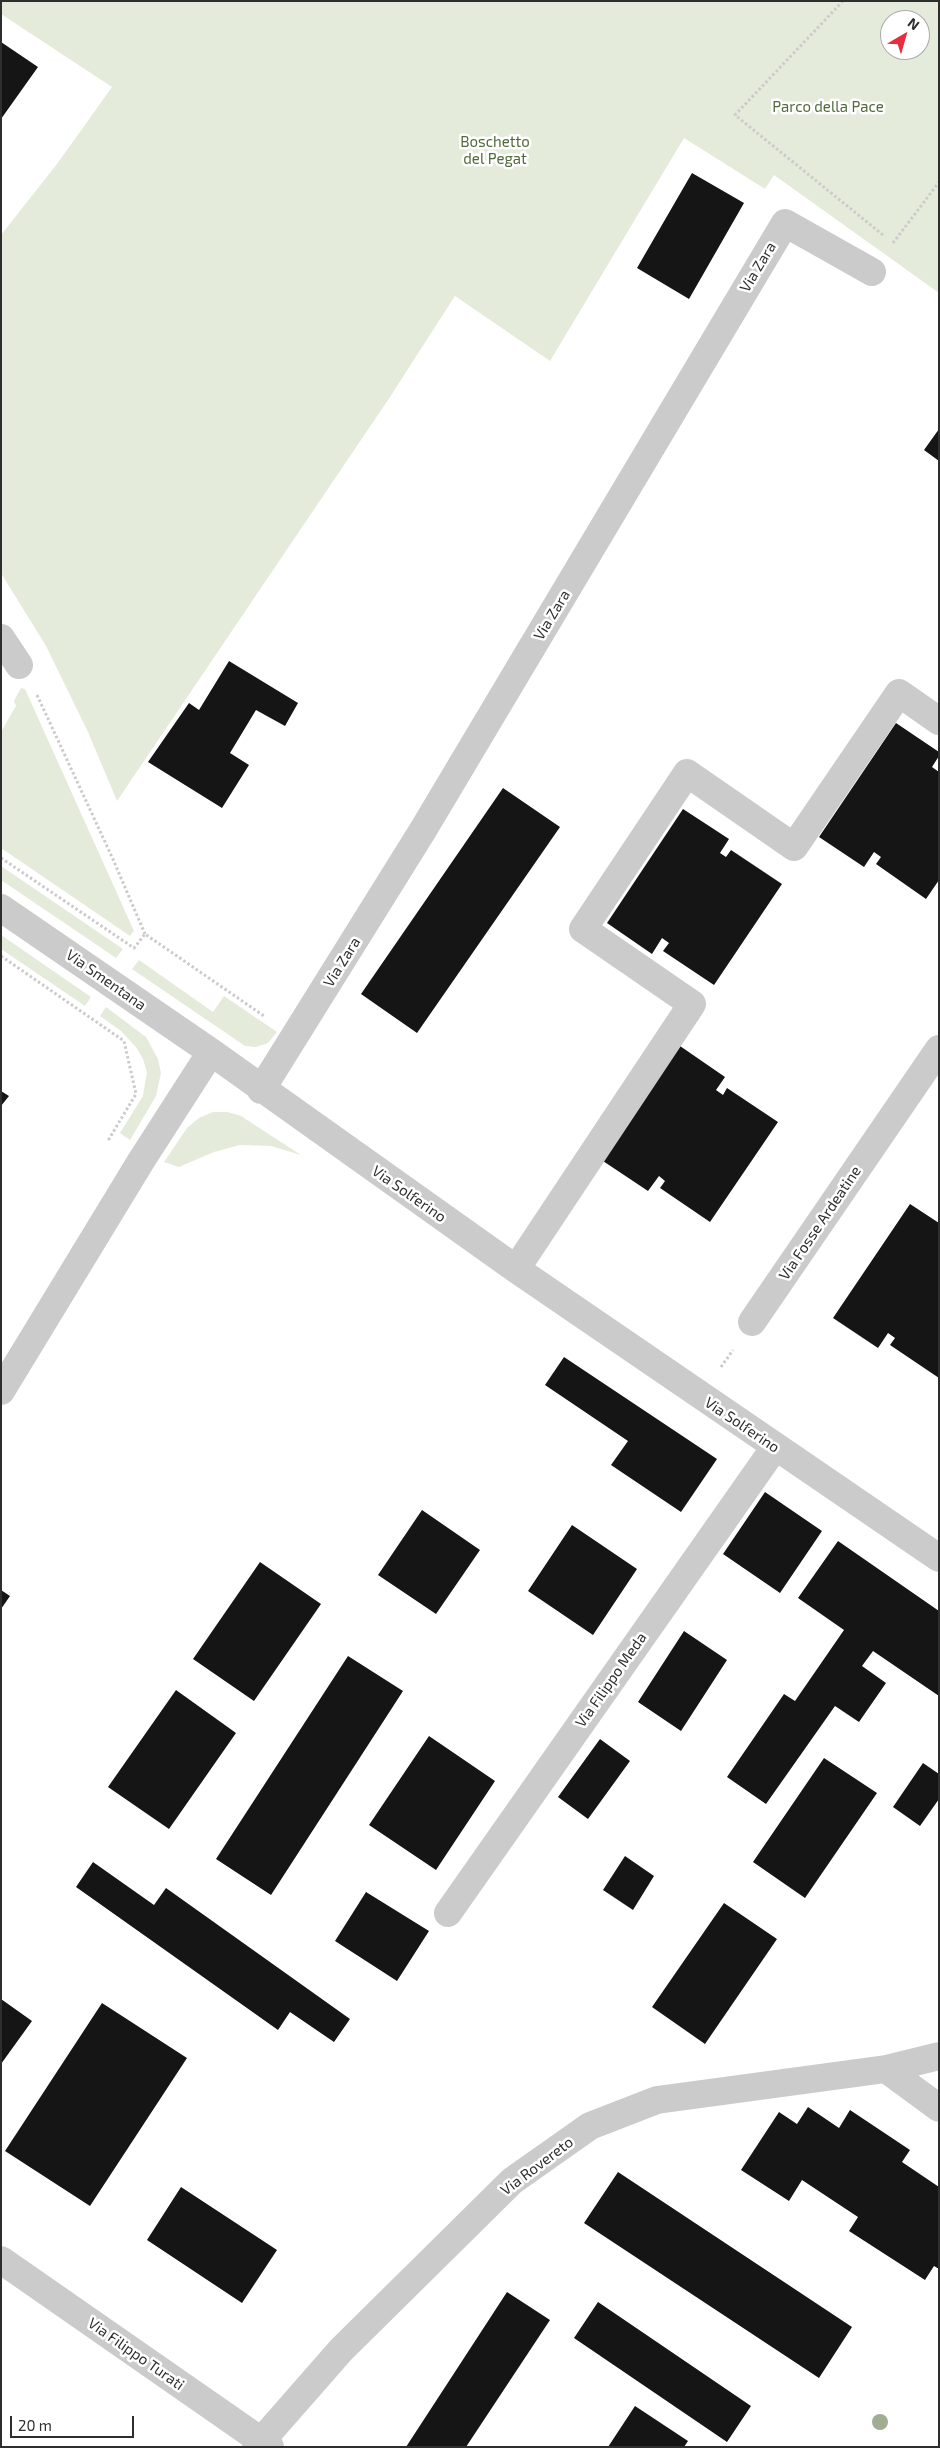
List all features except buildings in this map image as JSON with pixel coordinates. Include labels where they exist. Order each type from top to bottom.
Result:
[{"type":"street","name":"Via Zara","points":[[261,1090],[424,830],[785,223],[872,272]]},
{"type":"street","points":[[1,638],[19,665]]},
{"type":"street","points":[[516,1269],[692,1004],[583,929],[687,773],[794,847],[900,693],[939,721]]},
{"type":"street","name":"Via Smentana","points":[[1,908],[211,1052]]},
{"type":"street","name":"Via Fosse Ardeatine","points":[[752,1322],[939,1049]]},
{"type":"street","points":[[1,1391],[141,1161],[211,1052]]},
{"type":"street","name":"Via Solferino","points":[[211,1052],[261,1090],[516,1269],[939,1558]]},
{"type":"street","name":"Via Filippo Meda","points":[[448,1913],[775,1447]]},
{"type":"street","name":"Via Rovereto","points":[[262,2445],[341,2350],[512,2181],[590,2126],[657,2100],[886,2069],[939,2056]]},
{"type":"street","points":[[886,2069],[939,2108]]},
{"type":"street","name":"Via Filippo Turati","points":[[1,2260],[262,2445]]},
{"type":"path","points":[[843,1],[736,115],[893,243]]},
{"type":"path","points":[[872,272],[939,182]]},
{"type":"path","points":[[19,665],[33,687],[96,821],[145,934],[295,1038]]},
{"type":"path","points":[[1,858],[134,948],[145,934]]},
{"type":"path","points":[[1,956],[124,1041],[136,1094],[109,1138],[141,1161]]},
{"type":"path","points":[[701,1396],[752,1322]]},
{"type":"green space","points":[[1,1],[939,1],[939,293],[774,175],[765,189],[684,138],[550,361],[455,296],[390,397],[117,801],[88,732],[46,646],[1,573],[1,235],[57,164],[112,87],[1,14]]},
{"type":"green space","points":[[21,688],[25,689],[134,931],[130,936],[1,848],[1,732],[16,706],[14,701]]},
{"type":"green space","points":[[1,866],[123,949],[116,958],[1,880]]},
{"type":"green space","points":[[1,935],[91,997],[85,1006],[1,949]]},
{"type":"green space","points":[[139,960],[213,1012],[224,996],[277,1032],[268,1043],[256,1047],[245,1046],[132,969]]},
{"type":"green space","points":[[106,1007],[146,1037],[158,1059],[161,1073],[156,1096],[130,1140],[120,1133],[143,1096],[147,1072],[143,1059],[136,1047],[121,1031],[100,1016]]},
{"type":"green space","points":[[213,1112],[228,1112],[241,1116],[301,1155],[271,1146],[240,1145],[214,1152],[179,1167],[164,1162],[187,1128],[199,1118]]},
{"type":"park label","name":"Parco della Pace","points":[[828,107]]},
{"type":"park label","name":"Boschetto del Pegat","points":[[495,150]]}]
